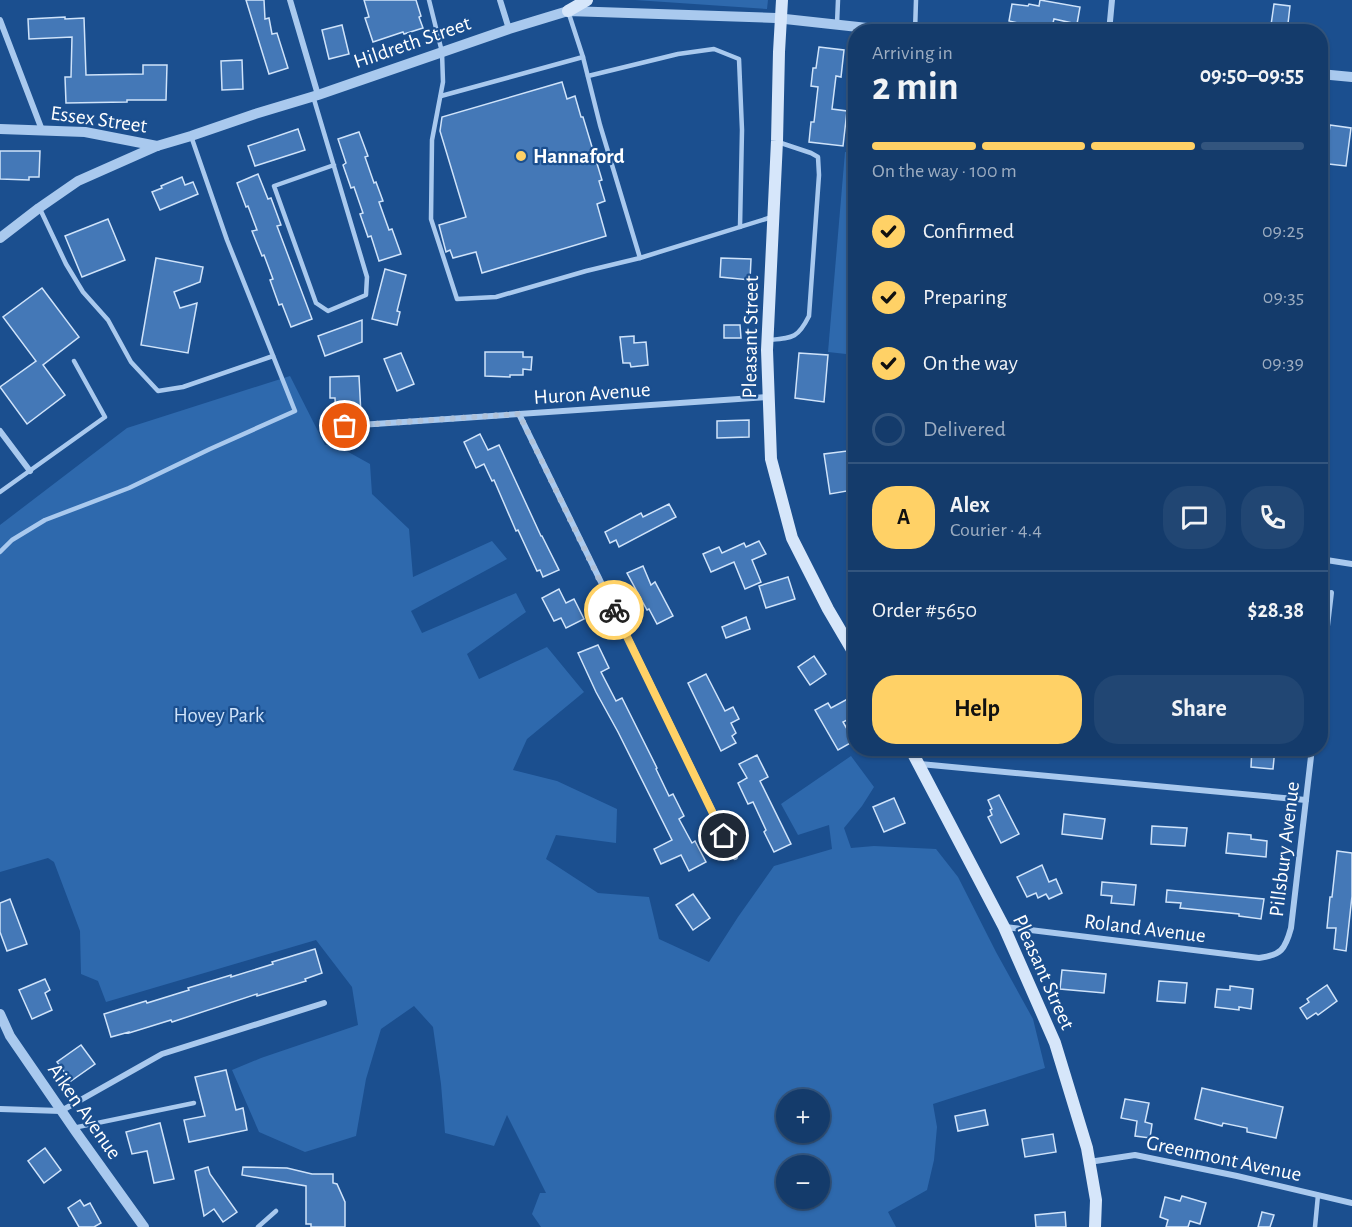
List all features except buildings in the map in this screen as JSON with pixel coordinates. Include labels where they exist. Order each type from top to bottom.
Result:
[{"type":"main road","points":[[568,11],[587,0]]},
{"type":"main road","name":"Pleasant Street","points":[[782,0],[767,340],[771,459],[792,538],[848,643]]},
{"type":"main road","name":"Pleasant Street","points":[[914,756],[1004,927],[1055,1043],[1087,1148],[1096,1200],[1095,1227]]},
{"type":"street","points":[[290,0],[316,96]]},
{"type":"street","points":[[500,0],[509,29]]},
{"type":"street","points":[[1110,24],[1112,0]]},
{"type":"street","name":"Hildreth Street","points":[[0,238],[78,181],[158,146],[316,96],[509,29],[568,11],[781,18],[848,26]]},
{"type":"street","points":[[0,21],[42,130]]},
{"type":"street","points":[[1328,75],[1352,77]]},
{"type":"street","name":"Essex Street","points":[[0,129],[85,132],[158,146]]},
{"type":"street","name":"Huron Avenue","points":[[345,426],[768,397]]},
{"type":"street","points":[[519,414],[735,857]]},
{"type":"street","points":[[0,431],[30,471]]},
{"type":"street","points":[[1328,560],[1352,564]]},
{"type":"street","points":[[1328,624],[1332,593]]},
{"type":"street","name":"Pillsbury Avenue","points":[[1282,951],[1291,928],[1311,756]]},
{"type":"street","points":[[919,764],[1306,800]]},
{"type":"street","name":"Roland Avenue","points":[[1004,927],[1258,958],[1282,951]]},
{"type":"street","points":[[0,1109],[62,1111],[162,1054],[324,1003]]},
{"type":"street","name":"Aiken Avenue","points":[[0,1014],[10,1036],[144,1227]]},
{"type":"street","name":"Greenmont Avenue","points":[[1089,1162],[1135,1155],[1352,1203]]},
{"type":"lane","points":[[429,0],[442,52],[443,82],[432,140],[431,219],[457,299],[496,297],[639,258],[772,217]]},
{"type":"lane","points":[[837,24],[838,0]]},
{"type":"lane","points":[[915,24],[916,0]]},
{"type":"lane","points":[[568,11],[639,258]]},
{"type":"lane","points":[[588,76],[678,54],[714,49],[739,59],[742,130],[740,227]]},
{"type":"lane","points":[[441,96],[582,57]]},
{"type":"lane","points":[[316,96],[367,277],[366,295],[328,311],[316,303],[274,186],[334,165]]},
{"type":"lane","points":[[0,552],[12,540],[45,520],[129,488],[295,411],[227,240],[191,136]]},
{"type":"lane","points":[[767,340],[791,338],[802,329],[809,316],[819,175],[818,157],[777,141]]},
{"type":"lane","points":[[39,208],[66,264],[83,292],[108,320],[131,362],[158,391],[183,387],[273,357]]},
{"type":"lane","points":[[0,492],[105,417],[74,361]]},
{"type":"lane","points":[[73,1128],[194,1102]]},
{"type":"lane","points":[[1315,1227],[1318,1195]]},
{"type":"lane","points":[[258,1227],[276,1211]]},
{"type":"green space","points":[[635,0],[768,0],[767,9]]},
{"type":"green space","points":[[845,152],[848,152],[848,354],[828,352]]},
{"type":"green space","name":"Hovey Park","points":[[290,376],[325,445],[334,444],[370,464],[372,494],[409,529],[413,577],[492,541],[507,559],[411,611],[422,633],[516,593],[526,612],[467,654],[479,679],[547,647],[584,692],[527,739],[513,770],[557,781],[617,809],[616,843],[556,835],[546,859],[598,893],[649,897],[659,939],[709,962],[774,866],[832,849],[829,825],[798,835],[781,804],[851,756],[874,787],[844,828],[851,848],[874,846],[936,849],[958,877],[1033,1019],[1045,1068],[933,1104],[937,1127],[934,1160],[927,1190],[888,1212],[896,1227],[541,1227],[532,1214],[540,1193],[546,1193],[507,1115],[494,1146],[445,1133],[433,1027],[414,1006],[381,1029],[366,1079],[356,1136],[305,1152],[259,1132],[232,1070],[358,1025],[352,987],[316,940],[106,1002],[98,981],[81,974],[80,931],[54,862],[48,858],[0,872],[0,525],[127,428]]},
{"type":"way so far","points":[[345,426],[519,414],[614,610]]},
{"type":"place","name":"Hannaford","points":[[521,156]]},
{"type":"route","points":[[614,610],[724,836]]}]
